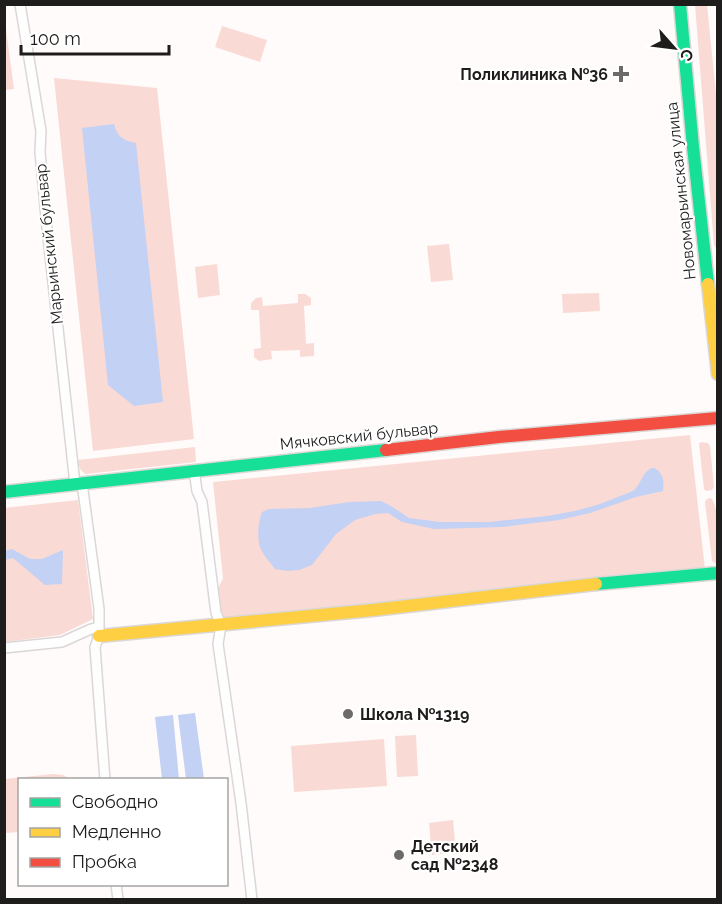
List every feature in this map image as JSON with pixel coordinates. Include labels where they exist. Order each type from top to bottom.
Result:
[{"type":"street","name":"Марьинский бульвар","points":[[20,4],[40,131],[47,228],[79,484],[99,609],[99,631],[95,647],[105,778]]},
{"type":"street","name":"Новомарьинская улица","points":[[680,4],[717,374]]},
{"type":"street","name":"Мячковский бульвар","points":[[4,492],[499,437],[717,418]]},
{"type":"street","points":[[194,470],[196,491],[202,502],[216,614],[221,625],[218,644],[241,803],[252,900]]},
{"type":"street","points":[[4,648],[62,642],[99,631],[221,625],[717,573]]},
{"type":"shaded area","points":[[695,5],[707,5],[718,113],[717,249],[714,245]]},
{"type":"shaded area","points":[[4,14],[14,89],[5,90],[4,90]]},
{"type":"shaded area","points":[[222,26],[267,40],[260,62],[215,47]]},
{"type":"shaded area","points":[[54,78],[157,88],[194,439],[93,451]]},
{"type":"shaded area","points":[[449,244],[453,280],[431,282],[427,246]]},
{"type":"shaded area","points":[[217,264],[220,295],[198,298],[195,267]]},
{"type":"shaded area","points":[[599,293],[600,311],[563,313],[562,294]]},
{"type":"shaded area","points":[[298,294],[305,294],[311,298],[311,305],[304,306],[306,344],[314,343],[314,356],[300,357],[300,350],[271,351],[272,359],[259,361],[254,357],[254,349],[261,348],[259,310],[251,310],[251,303],[256,298],[262,297],[263,306],[298,303]]},
{"type":"shaded area","points":[[690,435],[705,569],[224,621],[220,615],[217,591],[223,578],[213,482]]},
{"type":"shaded area","points":[[708,443],[710,446],[714,487],[706,491],[699,444]]},
{"type":"shaded area","points":[[195,447],[196,462],[86,474],[82,472],[78,460]]},
{"type":"shaded area","points":[[711,498],[717,519],[718,563],[716,564],[712,561],[705,502]]},
{"type":"shaded area","points":[[78,500],[93,619],[60,635],[5,642],[4,508]]},
{"type":"shaded area","points":[[416,735],[418,776],[397,777],[395,736]]},
{"type":"shaded area","points":[[384,739],[387,786],[294,792],[291,746]]},
{"type":"shaded area","points":[[53,774],[68,778],[18,778],[18,832],[5,833],[5,779]]},
{"type":"shaded area","points":[[453,820],[456,852],[432,855],[429,823]]},
{"type":"water","points":[[114,124],[121,137],[136,143],[163,402],[134,406],[108,385],[82,128]]},
{"type":"water","points":[[651,468],[655,468],[662,476],[663,491],[559,520],[502,527],[434,529],[402,522],[388,513],[375,514],[355,520],[336,534],[312,565],[299,570],[275,569],[263,553],[259,543],[258,530],[262,512],[269,509],[310,508],[349,502],[381,501],[409,518],[440,522],[489,522],[547,516],[600,504],[633,491]]},
{"type":"water","points":[[12,549],[30,559],[42,559],[63,550],[62,584],[45,585],[13,558],[5,560],[5,551]]},
{"type":"water","points":[[195,713],[204,778],[186,778],[178,715]]},
{"type":"water","points":[[173,715],[179,778],[162,778],[155,717]]},
{"type":"traffic: fast","points":[[680,4],[708,284]]},
{"type":"traffic: fast","points":[[4,492],[386,450]]},
{"type":"traffic: fast","points":[[596,584],[718,573]]},
{"type":"traffic: slow","points":[[708,284],[718,374]]},
{"type":"traffic: slow","points":[[99,636],[373,610],[596,584]]},
{"type":"traffic: jam","points":[[386,450],[499,437],[718,418]]},
{"type":"place","name":"Поликлиника №36","points":[[621,74]]},
{"type":"place","name":"Школа №1319","points":[[348,714]]},
{"type":"place","name":"Детский сад №2348","points":[[399,855]]}]
